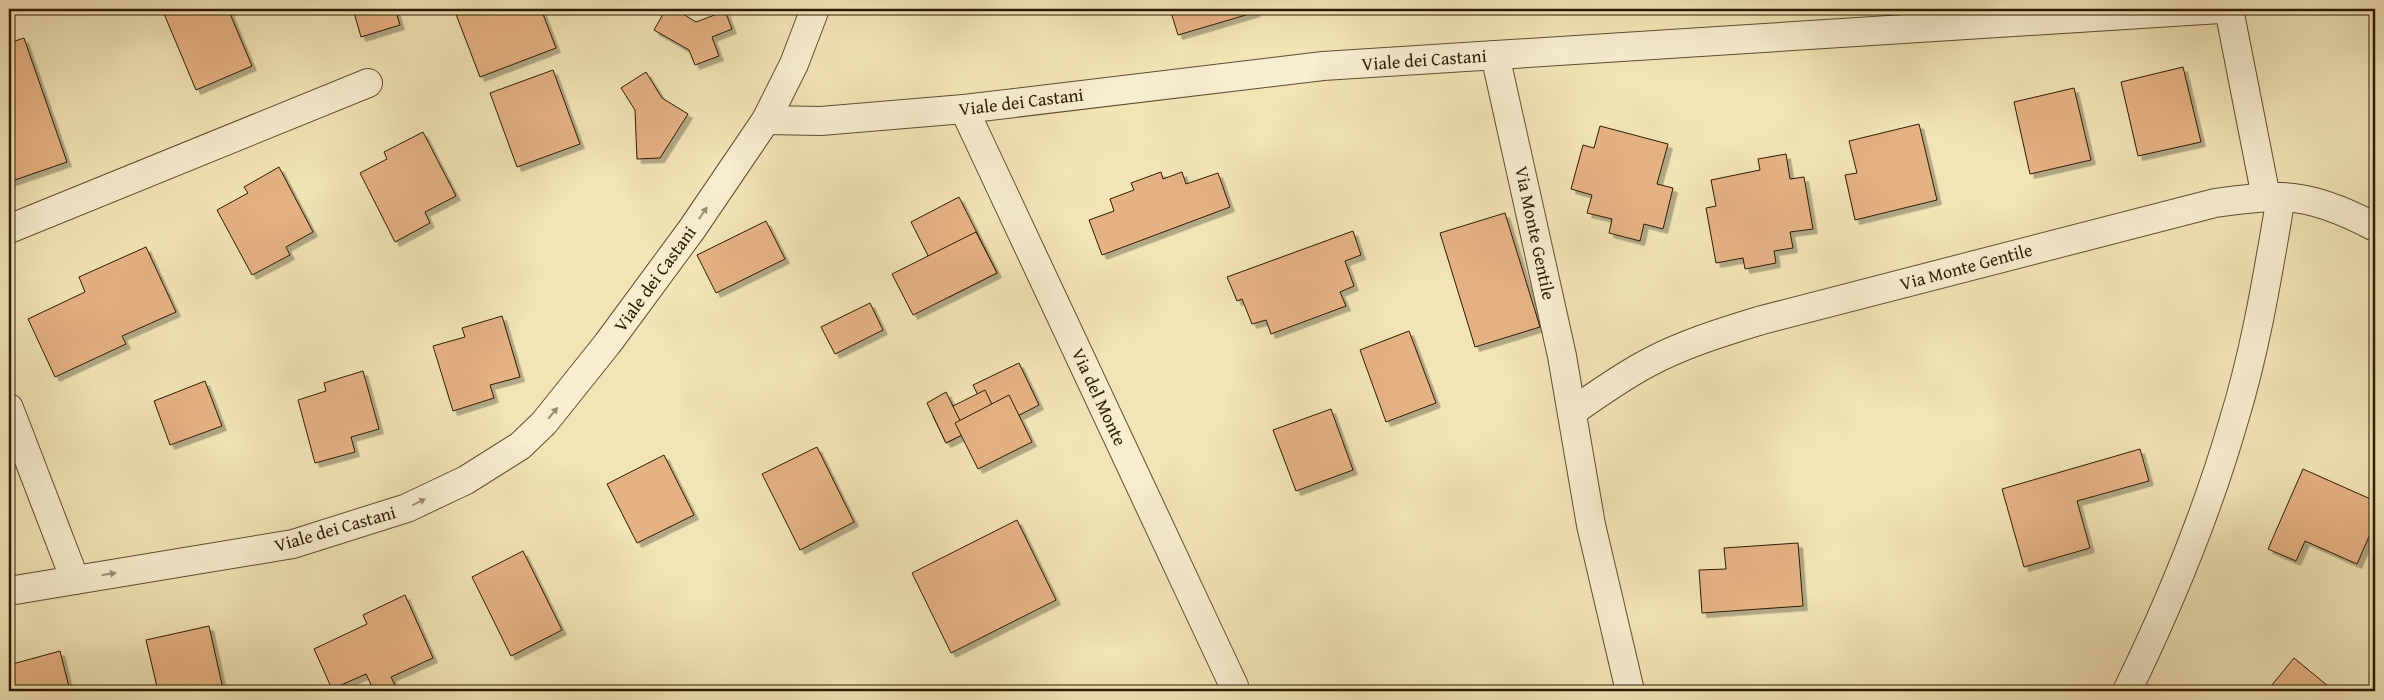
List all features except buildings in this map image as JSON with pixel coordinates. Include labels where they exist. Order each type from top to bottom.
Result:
[{"type":"street","points":[[766,120],[794,64],[815,9]]},
{"type":"street","name":"Viale dei Castani","points":[[9,591],[293,544],[407,508],[492,466],[520,446],[566,398],[692,229],[766,120],[821,121],[964,109],[1323,66],[2220,9]]},
{"type":"street","points":[[2127,691],[2174,590],[2199,524],[2234,422],[2262,306],[2274,197],[2229,9]]},
{"type":"street","name":"Via Monte Gentile","points":[[1495,55],[1562,356],[1591,525],[1630,691]]},
{"type":"street","points":[[9,229],[368,83]]},
{"type":"street","name":"Via del Monte","points":[[964,109],[1234,686]]},
{"type":"street","name":"Via Monte Gentile","points":[[1572,412],[1609,386],[1647,363],[1689,344],[1733,329],[2188,210],[2215,204],[2274,197],[2297,198],[2327,206],[2375,227]]},
{"type":"street","points":[[9,408],[75,580]]}]
